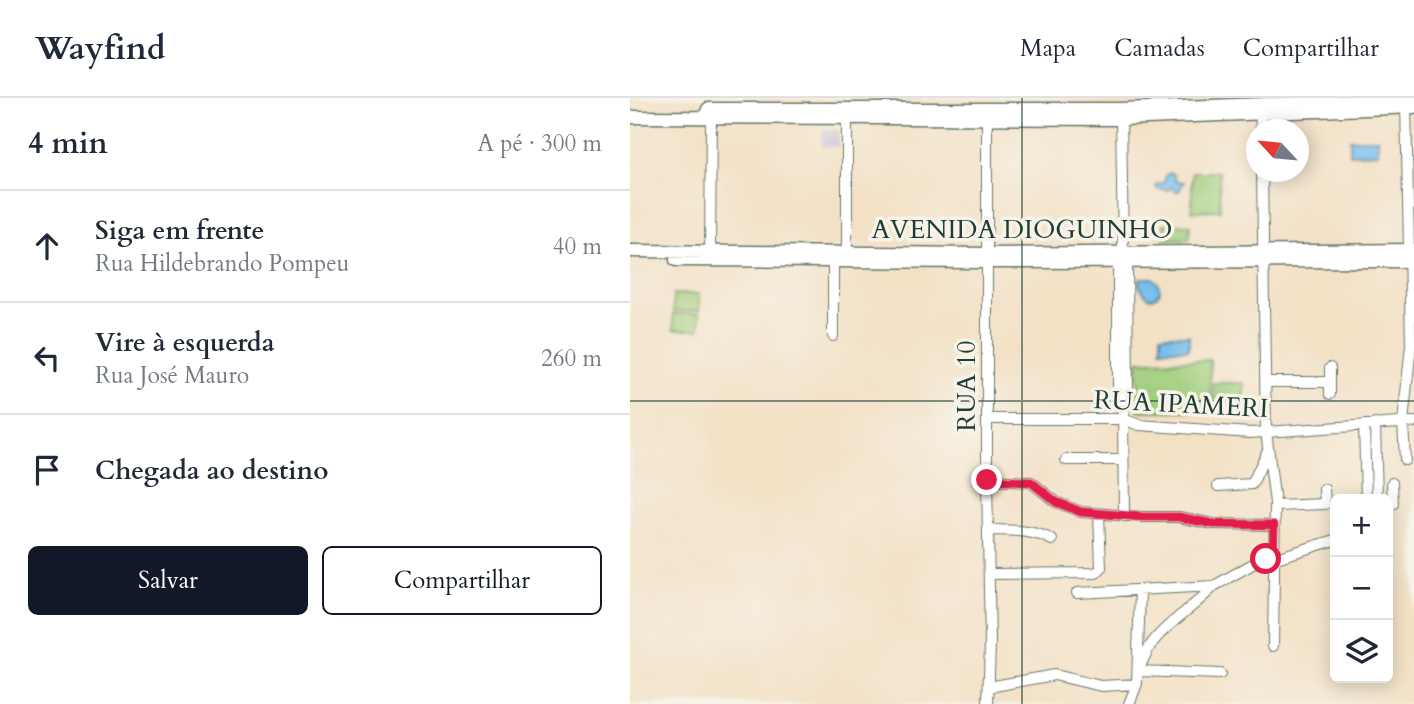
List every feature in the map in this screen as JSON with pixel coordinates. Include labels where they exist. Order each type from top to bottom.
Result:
[{"type":"main road","points":[[630,109],[711,113],[1121,114],[1410,103]]},
{"type":"main road","points":[[630,117],[711,113]]},
{"type":"main road","name":"AVENIDA DIOGUINHO","points":[[630,251],[710,256]]},
{"type":"main road","name":"AVENIDA DIOGUINHO","points":[[630,259],[710,256],[1122,259],[1411,256]]},
{"type":"street","points":[[1405,460],[1413,345],[1410,103]]},
{"type":"street","points":[[1260,108],[1260,119]]},
{"type":"street","points":[[710,256],[711,113]]},
{"type":"street","points":[[833,336],[842,257],[847,114]]},
{"type":"street","name":"RUA 10","points":[[987,114],[988,704]]},
{"type":"street","points":[[1121,114],[1122,259],[1128,403],[1123,415],[1124,516]]},
{"type":"street","points":[[1262,182],[1266,431],[1275,506],[1273,646]]},
{"type":"street","points":[[1330,368],[1330,394]]},
{"type":"street","points":[[1265,382],[1330,382]]},
{"type":"street","name":"RUA IPAMERI","points":[[987,419],[1123,415],[1139,425],[1250,433],[1409,422]]},
{"type":"street","points":[[1366,494],[1370,424]]},
{"type":"street","points":[[1370,424],[1377,494]]},
{"type":"street","points":[[1218,486],[1252,484],[1268,451]]},
{"type":"street","points":[[1066,460],[1123,460]]},
{"type":"street","points":[[987,480],[1031,482],[1063,506],[1081,512],[1179,517],[1213,524],[1274,525]]},
{"type":"street","points":[[1392,483],[1393,494]]},
{"type":"street","points":[[1275,506],[1325,504],[1324,489]]},
{"type":"street","points":[[989,573],[1096,573],[1101,568],[1100,514]]},
{"type":"street","points":[[988,530],[1028,532],[1052,540]]},
{"type":"street","points":[[1138,671],[1150,646],[1214,586],[1262,559],[1273,559],[1330,542]]},
{"type":"street","points":[[1077,593],[1214,586]]},
{"type":"street","points":[[1129,704],[1138,684],[1140,590]]},
{"type":"street","points":[[1138,671],[1220,674]]},
{"type":"street","points":[[989,687],[1054,675],[1101,686],[1138,684]]},
{"type":"shaded area","points":[[822,130],[839,130],[839,147],[822,147]]},
{"type":"green space","points":[[1192,172],[1219,172],[1220,210],[1192,211]]},
{"type":"green space","points":[[1164,224],[1190,225],[1189,239],[1164,239]]},
{"type":"green space","points":[[673,294],[699,294],[699,311],[673,311]]},
{"type":"green space","points":[[673,314],[699,314],[699,330],[673,330]]},
{"type":"green space","points":[[1210,360],[1210,411],[1138,411],[1138,361]]},
{"type":"green space","points":[[1213,383],[1244,383],[1244,404],[1213,404]]},
{"type":"water","points":[[1350,139],[1378,139],[1378,153],[1350,154]]},
{"type":"water","points":[[1166,175],[1174,175],[1175,181],[1184,182],[1179,191],[1172,187],[1168,190],[1157,189],[1156,185],[1164,183]]},
{"type":"water","points":[[1141,278],[1153,278],[1158,283],[1160,291],[1157,296],[1150,298],[1145,294],[1138,283]]},
{"type":"water","points":[[1161,335],[1189,335],[1189,349],[1161,349]]},
{"type":"route","points":[[987,480],[1026,480],[1036,484],[1056,502],[1081,512],[1179,517],[1213,524],[1274,525],[1273,559],[1266,559]]}]
